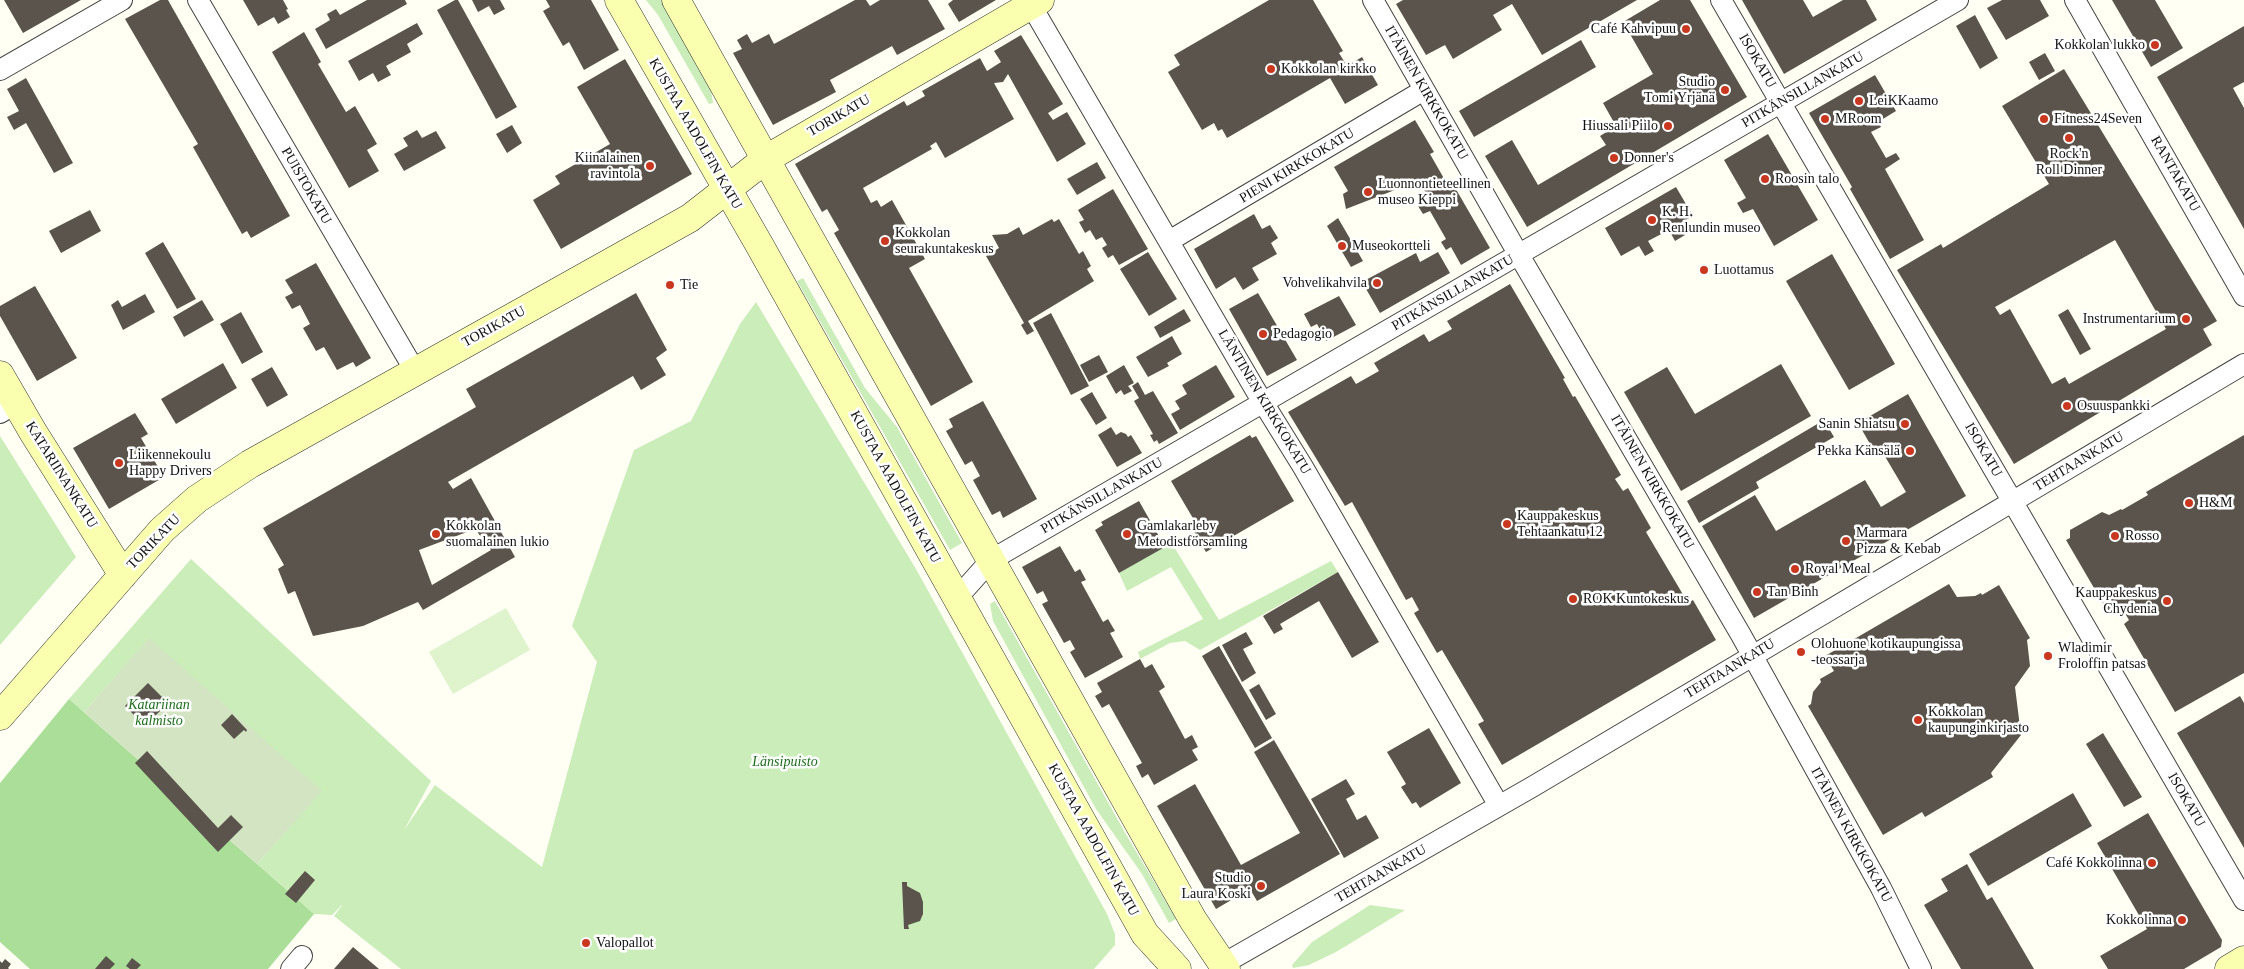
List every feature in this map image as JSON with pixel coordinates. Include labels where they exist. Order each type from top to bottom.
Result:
[{"type":"main road","name":"KUSTAA AADOLFIN KATU","points":[[619,0],[958,598],[1145,934],[1177,969]]},
{"type":"main road","points":[[676,0],[1221,967]]},
{"type":"main road","name":"TORIKATU","points":[[0,716],[162,530],[197,499],[250,464],[690,218],[766,159],[1033,2]]},
{"type":"main road","name":"KATARIINANKATU","points":[[0,374],[8,408],[123,575]]},
{"type":"main road","points":[[2229,969],[2244,960]]},
{"type":"street","points":[[0,70],[122,0]]},
{"type":"street","name":"PUISTOKATU","points":[[198,0],[415,371]]},
{"type":"street","name":"ITÄINEN KIRKKOKATU","points":[[1373,0],[1753,656],[1881,888],[1921,969]]},
{"type":"street","name":"ISOKATU","points":[[1721,0],[2244,900]]},
{"type":"street","name":"PITKÄNSILLANKATU","points":[[958,598],[991,560],[1958,0]]},
{"type":"street","name":"RANTAKATU","points":[[2075,0],[2244,296]]},
{"type":"street","name":"LÄNTINEN KIRKKOKATU","points":[[1033,2],[1169,242],[1303,467],[1498,804]]},
{"type":"street","name":"PIENI KIRKKOKATU","points":[[1169,242],[1424,90]]},
{"type":"street","name":"TEHTAANKATU","points":[[1221,967],[1498,804],[1532,787],[2244,364]]},
{"type":"green space","points":[[646,0],[661,0],[710,85],[713,103],[709,104],[658,15]]},
{"type":"green space","points":[[803,278],[865,388],[897,427],[962,543],[950,550],[797,281]]},
{"type":"green space","name":"Länsipuisto","points":[[756,302],[916,569],[1107,914],[1115,934],[1115,945],[1094,969],[401,969],[334,916],[344,903],[332,915],[314,914],[257,864],[321,791],[149,639],[84,712],[69,699],[191,559],[431,781],[404,830],[435,785],[542,867],[597,662],[572,626],[634,450],[691,421],[740,324]]},
{"type":"green space","points":[[0,436],[76,557],[0,645]]},
{"type":"green space","points":[[1171,542],[1219,620],[1331,561],[1338,572],[1200,650],[1185,641],[1170,643],[1140,659],[1138,652],[1203,619],[1171,567],[1127,591],[1119,573]]},
{"type":"green space","points":[[995,601],[1127,836],[1176,919],[1169,923],[1142,874],[1096,809],[993,621],[990,604]]},
{"type":"green space","points":[[506,608],[530,650],[453,694],[429,652]]},
{"type":"green space","name":"Katariinan kalmisto","points":[[149,638],[322,791],[257,864],[84,712]]},
{"type":"green space","points":[[69,699],[314,914],[268,969],[30,969],[0,942],[0,783]]},
{"type":"green space","points":[[1370,905],[1405,910],[1336,952],[1309,965],[1293,968],[1292,965],[1312,942]]},
{"type":"building","points":[[4,0],[81,0],[23,33]]},
{"type":"building","points":[[160,0],[168,0],[290,216],[251,238],[247,231],[242,234],[193,147],[198,144],[125,19]]},
{"type":"building","points":[[243,0],[283,0],[290,17],[278,24],[274,17],[258,26]]},
{"type":"building","points":[[367,0],[405,0],[407,4],[326,49],[315,29],[330,20],[327,14],[336,9],[340,15]]},
{"type":"building","points":[[458,0],[517,107],[496,119],[437,10]]},
{"type":"building","points":[[472,0],[500,0],[505,9],[494,15],[489,6],[478,12]]},
{"type":"building","points":[[546,0],[591,0],[619,50],[584,70],[569,42],[563,46],[543,11],[550,7]]},
{"type":"building","points":[[855,0],[866,0],[870,6],[880,0],[928,0],[945,29],[897,55],[892,46],[830,80],[836,92],[773,125],[733,53],[742,49],[737,40],[747,34],[752,43],[769,34],[774,44]]},
{"type":"building","points":[[953,0],[996,0],[959,22],[948,4]]},
{"type":"building","name":"Kokkolan kirkko","points":[[1269,0],[1313,0],[1343,51],[1339,53],[1347,66],[1362,57],[1378,85],[1345,104],[1330,78],[1227,138],[1222,129],[1218,131],[1214,123],[1202,130],[1168,72],[1180,65],[1174,55]]},
{"type":"building","points":[[1403,0],[1637,0],[1542,55],[1512,4],[1493,15],[1502,30],[1453,59],[1445,45],[1426,55],[1396,4]]},
{"type":"building","points":[[1660,0],[1690,0],[1747,97],[1527,227],[1485,156],[1512,140],[1538,185],[1606,145],[1600,136],[1616,126],[1603,103],[1653,74],[1623,22]]},
{"type":"building","points":[[1742,0],[1803,0],[1813,17],[1843,0],[1866,0],[1877,20],[1784,74]]},
{"type":"building","points":[[2002,0],[2040,0],[2049,16],[2006,40],[1987,8]]},
{"type":"building","points":[[2112,0],[2155,0],[2183,48],[2151,67]]},
{"type":"building","points":[[1975,15],[1998,58],[1980,69],[1956,26]]},
{"type":"building","points":[[417,23],[423,34],[407,44],[411,52],[386,66],[391,75],[378,82],[373,73],[359,81],[348,61]]},
{"type":"building","points":[[2244,26],[2244,82],[2233,88],[2244,108],[2244,229],[2157,77]]},
{"type":"building","points":[[304,32],[321,62],[318,64],[346,112],[355,106],[377,144],[367,150],[379,171],[349,188],[272,52]]},
{"type":"building","points":[[1021,35],[1063,104],[1048,113],[1053,120],[1067,112],[1086,144],[1057,162],[1008,74],[1003,82],[994,83],[1014,119],[945,158],[936,142],[930,146],[932,149],[863,188],[871,203],[877,200],[881,207],[892,200],[925,259],[909,268],[973,382],[931,406],[834,233],[839,230],[827,209],[822,212],[795,164],[904,101],[907,106],[925,96],[922,91],[980,58],[987,71],[1001,62],[994,51]]},
{"type":"building","points":[[1581,40],[1596,67],[1474,137],[1459,111]]},
{"type":"building","points":[[2045,53],[2055,71],[2039,80],[2029,62]]},
{"type":"building","points":[[625,59],[692,174],[561,249],[533,200],[560,184],[555,176],[610,144],[577,87]]},
{"type":"building","points":[[2064,69],[2217,321],[2203,329],[2212,345],[2014,464],[1897,270],[1941,244],[1943,248],[2049,184],[2002,106]],"holes":[[[2115,240],[2166,329],[2069,384],[2065,377],[2052,384],[2010,309],[2000,315],[1995,307]]]},
{"type":"building","points":[[1875,75],[1896,111],[1878,122],[1881,127],[1871,132],[1886,158],[1896,153],[1900,159],[1885,169],[1924,240],[1890,259],[1850,189],[1852,187],[1809,113]]},
{"type":"building","points":[[26,78],[73,163],[54,173],[26,123],[14,130],[7,117],[19,111],[7,89]]},
{"type":"building","name":"Luonnontieteellinen museo Kieppi","points":[[1415,120],[1434,152],[1430,154],[1446,182],[1450,179],[1490,248],[1461,265],[1451,247],[1446,250],[1441,242],[1446,239],[1430,211],[1423,214],[1418,206],[1425,202],[1421,196],[1426,193],[1418,181],[1346,209],[1343,194],[1348,191],[1334,167]]},
{"type":"building","points":[[512,125],[522,143],[507,153],[496,134]]},
{"type":"building","points":[[417,130],[422,138],[436,131],[446,148],[404,171],[394,154],[408,146],[403,138]]},
{"type":"building","name":"Roosin talo","points":[[1768,134],[1818,220],[1774,246],[1753,209],[1743,213],[1737,203],[1746,198],[1724,160]]},
{"type":"building","points":[[1097,162],[1106,178],[1077,195],[1067,179]]},
{"type":"building","name":"K. H. Renlundin museo","points":[[1676,187],[1693,216],[1679,224],[1685,235],[1675,241],[1669,230],[1648,241],[1654,251],[1645,256],[1639,246],[1621,256],[1605,228]]},
{"type":"building","points":[[1113,189],[1148,249],[1119,265],[1113,255],[1108,258],[1102,248],[1107,245],[1102,237],[1096,240],[1090,230],[1085,233],[1079,222],[1084,220],[1078,210]]},
{"type":"building","points":[[90,210],[101,231],[61,253],[49,231]]},
{"type":"building","points":[[1254,214],[1262,229],[1270,225],[1278,238],[1271,243],[1277,254],[1252,268],[1259,280],[1243,290],[1235,277],[1216,289],[1194,249]]},
{"type":"building","points":[[1338,218],[1363,261],[1351,267],[1327,226]]},
{"type":"building","points":[[1052,219],[1054,222],[1059,219],[1079,254],[1083,251],[1091,266],[1087,269],[1094,281],[1028,321],[1034,331],[1027,335],[1021,325],[1024,323],[986,256],[999,248],[992,235],[1007,234],[1019,227],[1023,235]]},
{"type":"building","points":[[163,242],[196,299],[177,309],[145,253]]},
{"type":"building","points":[[1148,252],[1177,299],[1149,316],[1120,269]]},
{"type":"building","points":[[1438,252],[1450,273],[1380,313],[1362,282],[1416,253],[1420,262]]},
{"type":"building","points":[[1832,254],[1895,364],[1849,390],[1786,281]]},
{"type":"building","points":[[316,263],[371,358],[356,367],[353,362],[337,370],[324,347],[316,351],[303,328],[310,324],[300,305],[292,309],[285,297],[293,293],[285,280]]},
{"type":"building","name":"Kauppakeskus Tehtaankatu 12","points":[[1510,284],[1565,378],[1563,379],[1573,397],[1575,396],[1621,475],[1615,479],[1623,491],[1628,488],[1651,528],[1646,532],[1688,603],[1693,600],[1716,640],[1502,765],[1478,724],[1484,721],[1442,650],[1437,653],[1414,613],[1419,610],[1412,597],[1406,600],[1352,502],[1345,506],[1288,412],[1351,376],[1356,384],[1379,371],[1374,363],[1424,334],[1429,342],[1452,329],[1447,321]]},
{"type":"building","points":[[35,286],[77,358],[37,381],[0,316],[0,306]]},
{"type":"building","points":[[636,293],[667,350],[656,358],[666,375],[641,390],[633,376],[448,482],[453,489],[471,478],[515,557],[423,610],[418,602],[363,626],[313,636],[295,591],[288,594],[278,569],[284,565],[263,528],[476,407],[466,389]],"holes":[[[475,529],[491,550],[432,585],[419,550]]]},
{"type":"building","name":"Pedagogio","points":[[1258,293],[1297,360],[1267,376],[1229,309]]},
{"type":"building","points":[[145,294],[155,312],[123,330],[111,305],[118,300],[122,307]]},
{"type":"building","points":[[1339,296],[1356,325],[1326,341],[1317,324],[1311,327],[1304,314]]},
{"type":"building","points":[[202,300],[214,320],[184,337],[173,317]]},
{"type":"building","points":[[1184,309],[1191,321],[1160,338],[1154,327]]},
{"type":"building","points":[[2068,309],[2091,349],[2080,355],[2058,315]]},
{"type":"building","points":[[241,312],[263,352],[242,364],[220,324]]},
{"type":"building","points":[[1051,313],[1089,386],[1071,395],[1033,323]]},
{"type":"building","points":[[1172,336],[1182,354],[1167,363],[1169,366],[1148,377],[1136,357]]},
{"type":"building","points":[[1099,355],[1108,372],[1089,382],[1080,365]]},
{"type":"building","points":[[223,363],[237,388],[176,424],[161,399]]},
{"type":"building","points":[[1781,364],[1811,416],[1681,491],[1624,392],[1667,367],[1695,414]]},
{"type":"building","points":[[1124,365],[1134,383],[1128,386],[1132,391],[1124,395],[1121,390],[1116,394],[1106,376]]},
{"type":"building","points":[[1216,365],[1235,397],[1180,430],[1171,414],[1180,409],[1175,401],[1187,394],[1182,385]]},
{"type":"building","points":[[272,367],[288,395],[267,407],[251,379]]},
{"type":"building","points":[[1138,382],[1145,395],[1153,391],[1178,433],[1159,444],[1157,440],[1154,442],[1150,435],[1153,434],[1134,401],[1139,398],[1132,386]]},
{"type":"building","points":[[1092,392],[1107,418],[1096,425],[1080,399]]},
{"type":"building","points":[[1908,394],[1966,496],[1754,618],[1702,526],[1755,495],[1776,531],[1865,480],[1881,507],[1906,492],[1880,448],[1874,451],[1858,423]]},
{"type":"building","points":[[983,401],[1037,499],[1003,518],[1000,511],[992,515],[973,480],[980,476],[972,461],[965,465],[946,431],[953,427],[949,419]]},
{"type":"building","name":"Liikennekoulu Happy Drivers","points":[[135,413],[148,434],[141,438],[164,477],[109,509],[73,448]]},
{"type":"building","points":[[1824,420],[1834,437],[1756,482],[1759,488],[1699,523],[1687,501]]},
{"type":"building","points":[[1111,427],[1116,435],[1121,432],[1128,437],[1131,435],[1142,453],[1117,467],[1098,435]]},
{"type":"building","points":[[1250,435],[1252,438],[1256,436],[1294,501],[1206,552],[1189,523],[1194,520],[1171,481]]},
{"type":"building","name":"Kauppakeskus Chydenia","points":[[2244,435],[2244,673],[2175,712],[2124,624],[2129,620],[2120,605],[2108,612],[2066,540],[2070,538],[2070,530],[2102,512],[2109,515],[2122,510],[2148,495],[2146,492]]},
{"type":"building","name":"Gamlakarleby Metodistförsamling","points":[[1139,501],[1165,547],[1119,573],[1095,530],[1103,525],[1101,522]]},
{"type":"building","points":[[1060,546],[1075,572],[1080,569],[1086,580],[1081,582],[1103,622],[1108,619],[1115,631],[1110,633],[1123,657],[1085,678],[1070,652],[1075,649],[1070,640],[1064,643],[1042,604],[1048,601],[1043,591],[1037,594],[1022,567]]},
{"type":"building","points":[[1338,572],[1379,642],[1352,658],[1319,601],[1280,624],[1283,629],[1274,634],[1263,616]]},
{"type":"building","name":"Kokkolan kaupunginkirjasto","points":[[1949,584],[1957,597],[1975,596],[1981,593],[1982,595],[1999,585],[2030,638],[2027,640],[2030,666],[2015,687],[2021,735],[1991,773],[1993,777],[1925,817],[1922,812],[1883,835],[1808,706],[1811,704],[1813,692],[1821,682],[1820,679],[1834,671],[1825,656]]},
{"type":"building","points":[[1246,632],[1253,644],[1243,649],[1256,673],[1242,682],[1222,645]]},
{"type":"building","points":[[1219,646],[1272,738],[1255,748],[1202,656]]},
{"type":"building","points":[[1140,659],[1145,668],[1152,664],[1165,687],[1159,691],[1185,739],[1192,735],[1198,747],[1192,750],[1198,760],[1154,785],[1148,774],[1142,778],[1136,766],[1142,763],[1109,704],[1102,708],[1095,696],[1102,692],[1097,683]]},
{"type":"building","points":[[148,683],[168,703],[145,726],[125,706]]},
{"type":"building","points":[[1259,684],[1276,714],[1266,720],[1249,690]]},
{"type":"building","points":[[2240,696],[2244,703],[2244,848],[2177,733]]},
{"type":"building","points":[[232,714],[247,730],[246,732],[244,730],[234,739],[221,725]]},
{"type":"building","points":[[1429,728],[1461,783],[1420,808],[1416,802],[1412,804],[1401,787],[1406,784],[1387,752]]},
{"type":"building","points":[[2103,733],[2142,797],[2124,807],[2086,744]]},
{"type":"building","points":[[1274,740],[1340,854],[1257,901],[1250,889],[1216,909],[1157,806],[1195,784],[1241,865],[1300,833],[1254,752]]},
{"type":"building","points":[[147,751],[218,828],[231,815],[243,827],[218,852],[135,763]]},
{"type":"building","points":[[1346,779],[1355,794],[1346,799],[1357,820],[1366,815],[1379,838],[1344,858],[1311,799]]},
{"type":"building","points":[[2073,793],[2092,826],[1988,886],[1969,854]]},
{"type":"building","points":[[2148,813],[2222,940],[2221,947],[2184,969],[2108,969],[2100,956],[2147,929],[2097,843]]},
{"type":"building","points":[[1967,864],[1987,900],[1992,897],[2034,969],[1961,969],[1924,905],[1948,891],[1941,879]]},
{"type":"building","points":[[305,871],[315,880],[296,903],[285,894]]},
{"type":"building","points":[[902,882],[907,882],[907,886],[920,893],[923,902],[923,914],[920,921],[908,925],[909,929],[904,929]]},
{"type":"building","points":[[353,947],[379,969],[334,969]]},
{"type":"building","points":[[106,956],[115,964],[110,969],[95,969]]},
{"type":"building","points":[[132,958],[141,965],[137,969],[130,969],[126,966]]},
{"type":"building","points":[[5,959],[11,964],[9,969],[0,969],[0,961],[2,963]]},
{"type":"place","name":"Café Kahvipuu","points":[[1686,29]]},
{"type":"place","name":"Kokkolan lukko","points":[[2155,45]]},
{"type":"place","name":"Kokkolan kirkko","points":[[1271,69]]},
{"type":"place","name":"Studio Tomi Yrjänä","points":[[1725,90]]},
{"type":"place","name":"LeiKKaamo","points":[[1859,101]]},
{"type":"place","name":"MRoom","points":[[1825,119]]},
{"type":"place","name":"Fitness24Seven","points":[[2044,119]]},
{"type":"place","name":"Hiussali Piilo","points":[[1668,126]]},
{"type":"place","name":"Rock'n Roll Dinner","points":[[2069,138]]},
{"type":"place","name":"Donner's","points":[[1614,158]]},
{"type":"place","name":"Kiinalainen ravintola","points":[[650,166]]},
{"type":"place","name":"Roosin talo","points":[[1765,179]]},
{"type":"place","name":"Luonnontieteellinen museo Kieppi","points":[[1368,192]]},
{"type":"place","name":"K. H. Renlundin museo","points":[[1652,220]]},
{"type":"place","name":"Kokkolan seurakuntakeskus","points":[[885,241]]},
{"type":"place","name":"Museokortteli","points":[[1342,246]]},
{"type":"place","name":"Luottamus","points":[[1704,270]]},
{"type":"place","name":"Vohvelikahvila","points":[[1377,283]]},
{"type":"place","name":"Tie","points":[[670,285]]},
{"type":"place","name":"Instrumentarium","points":[[2186,319]]},
{"type":"place","name":"Pedagogio","points":[[1263,334]]},
{"type":"place","name":"Osuuspankki","points":[[2067,406]]},
{"type":"place","name":"Sanin Shiatsu","points":[[1905,424]]},
{"type":"place","name":"Pekka Känsälä","points":[[1910,451]]},
{"type":"place","name":"Liikennekoulu Happy Drivers","points":[[119,463]]},
{"type":"place","name":"H&M","points":[[2189,503]]},
{"type":"place","name":"Kauppakeskus Tehtaankatu 12","points":[[1507,524]]},
{"type":"place","name":"Kokkolan suomalainen lukio","points":[[436,534]]},
{"type":"place","name":"Gamlakarleby Metodistförsamling","points":[[1127,534]]},
{"type":"place","name":"Rosso","points":[[2115,536]]},
{"type":"place","name":"Marmara Pizza & Kebab","points":[[1846,541]]},
{"type":"place","name":"Royal Meal","points":[[1795,569]]},
{"type":"place","name":"Tan Binh","points":[[1757,592]]},
{"type":"place","name":"ROK Kuntokeskus","points":[[1573,599]]},
{"type":"place","name":"Kauppakeskus Chydenia","points":[[2167,601]]},
{"type":"place","name":"Olohuone kotikaupungissa -teossarja","points":[[1801,652]]},
{"type":"place","name":"Wladimir Froloffin patsas","points":[[2048,656]]},
{"type":"place","name":"Kokkolan kaupunginkirjasto","points":[[1918,720]]},
{"type":"place","name":"Café Kokkolinna","points":[[2152,863]]},
{"type":"place","name":"Studio Laura Koski","points":[[1261,886]]},
{"type":"place","name":"Kokkolinna","points":[[2182,920]]},
{"type":"place","name":"Valopallot","points":[[586,943]]}]
